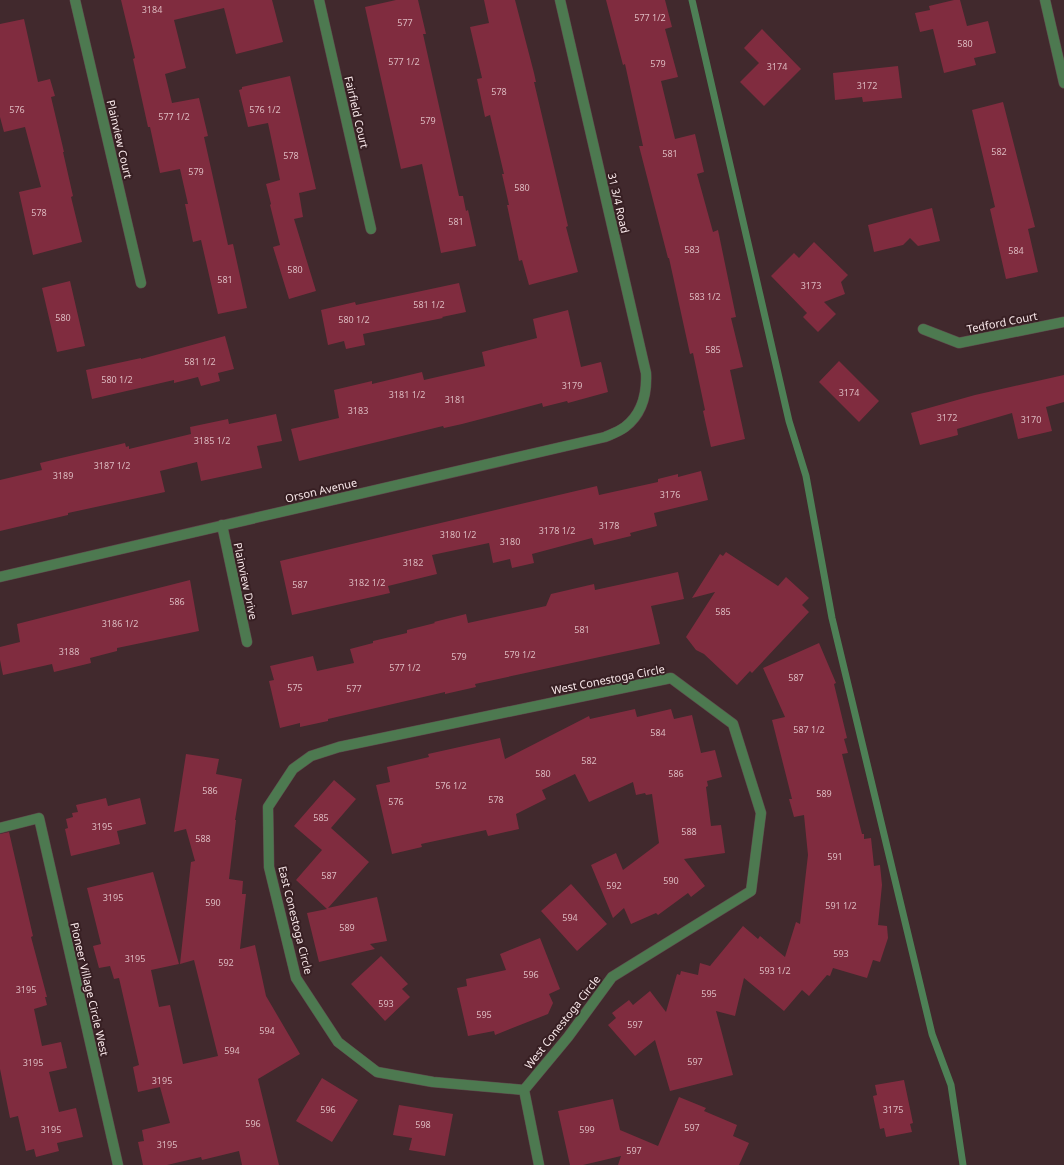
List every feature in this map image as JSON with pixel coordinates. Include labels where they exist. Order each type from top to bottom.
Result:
[{"type":"street","name":"Plainview Court","points":[[75,0],[141,283]]},
{"type":"street","name":"Fairfield Court","points":[[318,0],[371,229]]},
{"type":"street","name":"31 3/4 Road","points":[[560,0],[646,373],[647,390],[640,411]]},
{"type":"street","points":[[1045,0],[1064,83]]},
{"type":"street","name":"Tedford Court","points":[[923,329],[959,343],[1064,322]]},
{"type":"street","name":"Orson Avenue","points":[[0,577],[605,437],[625,427],[640,411]]},
{"type":"street","name":"Plainview Drive","points":[[222,525],[247,642]]},
{"type":"street","name":"West Conestoga Circle","points":[[293,769],[312,756],[339,747],[671,678],[733,724],[761,813],[751,891],[612,977],[568,1037],[524,1090]]},
{"type":"street","name":"East Conestoga Circle","points":[[293,769],[268,807],[269,867],[296,978],[338,1042],[377,1072],[433,1082],[524,1090]]},
{"type":"street","name":"Pioneer Village Circle West","points":[[0,828],[39,818],[118,1165]]},
{"type":"street","points":[[524,1090],[539,1165]]},
{"type":"building","points":[[121,0],[272,0],[283,42],[236,54],[224,8],[174,20],[186,68],[165,74],[172,103],[199,98],[208,136],[204,137],[228,245],[233,244],[247,308],[218,314],[201,240],[193,242],[185,204],[188,204],[180,169],[160,173],[150,127],[148,127],[133,59],[135,58]]},
{"type":"building","points":[[396,0],[418,0],[426,34],[423,34],[459,196],[463,196],[466,211],[468,210],[476,246],[441,253],[422,164],[401,169],[365,7]]},
{"type":"building","points":[[484,0],[515,0],[534,73],[536,82],[534,82],[568,226],[566,227],[578,272],[529,285],[522,260],[519,261],[507,205],[509,205],[502,174],[504,174],[490,115],[485,117],[477,79],[482,78],[470,27],[489,23]]},
{"type":"building","points":[[606,0],[665,0],[672,27],[665,29],[678,77],[661,81],[675,139],[695,134],[704,172],[697,174],[713,232],[718,230],[736,317],[731,318],[743,367],[730,370],[745,439],[711,447],[693,353],[690,354],[669,258],[639,146],[643,146],[625,64],[623,65]]},
{"type":"building","points":[[960,0],[967,26],[988,21],[996,53],[974,58],[976,65],[944,73],[933,29],[920,32],[915,13],[930,10],[929,6]]},
{"type":"building","points":[[24,19],[38,82],[50,79],[55,96],[51,97],[73,196],[71,197],[82,242],[33,255],[19,192],[41,187],[25,127],[4,132],[0,117],[0,24]]},
{"type":"building","points":[[762,29],[801,69],[764,106],[740,82],[759,63],[744,48]]},
{"type":"building","points":[[898,66],[902,98],[863,102],[862,97],[835,100],[833,73]]},
{"type":"building","points":[[290,76],[316,189],[299,193],[303,217],[294,219],[316,291],[289,299],[273,247],[280,245],[266,184],[280,180],[268,123],[248,127],[239,90],[242,89],[242,87]]},
{"type":"building","points":[[1003,102],[1035,227],[1028,229],[1038,272],[1006,279],[990,209],[995,207],[972,110]]},
{"type":"building","points":[[932,208],[940,241],[918,246],[910,238],[903,245],[874,252],[868,225]]},
{"type":"building","points":[[814,242],[848,275],[841,282],[845,294],[824,302],[836,314],[818,332],[803,317],[807,313],[771,276],[794,253],[799,258]]},
{"type":"building","points":[[70,281],[85,346],[57,352],[42,288]]},
{"type":"building","points":[[459,283],[466,312],[363,334],[365,345],[346,349],[344,341],[328,345],[321,310],[355,302],[356,305]]},
{"type":"building","points":[[568,310],[581,367],[601,362],[608,392],[568,403],[567,401],[543,407],[542,403],[462,424],[444,428],[443,426],[299,461],[291,429],[339,418],[334,390],[372,381],[372,384],[422,372],[424,380],[485,366],[482,352],[537,338],[533,319]]},
{"type":"building","points":[[225,336],[234,369],[218,373],[220,381],[201,386],[198,377],[174,383],[174,380],[92,399],[86,370],[141,359]]},
{"type":"building","points":[[839,361],[879,401],[859,422],[819,382]]},
{"type":"building","points":[[1064,375],[1064,402],[1046,407],[1052,431],[1018,439],[1012,413],[957,429],[958,435],[920,445],[911,413],[975,395]]},
{"type":"building","points":[[276,414],[282,441],[257,446],[262,468],[201,481],[197,462],[160,471],[165,492],[68,513],[68,515],[0,531],[0,480],[42,470],[40,463],[125,443],[126,447],[129,446],[129,449],[191,434],[190,427],[228,419],[229,424]]},
{"type":"building","points":[[701,471],[708,500],[654,513],[657,526],[630,533],[631,536],[594,545],[592,538],[532,554],[534,563],[512,568],[510,559],[493,563],[489,543],[432,555],[437,574],[388,586],[390,593],[292,615],[280,561],[597,486],[599,495],[658,482],[658,479],[678,474],[678,477]]},
{"type":"building","points":[[726,552],[778,586],[786,577],[809,598],[802,605],[809,612],[752,673],[750,671],[737,685],[704,654],[696,650],[686,637],[715,592],[692,598],[720,554],[723,556]]},
{"type":"building","points":[[678,572],[684,599],[651,606],[660,644],[475,684],[476,687],[445,694],[445,692],[328,719],[328,721],[300,727],[300,723],[280,728],[269,681],[274,680],[270,666],[313,656],[317,671],[354,663],[350,649],[373,643],[373,641],[407,633],[407,630],[435,623],[434,622],[466,614],[468,623],[546,606],[551,594],[594,584],[595,590]]},
{"type":"building","points":[[190,580],[199,631],[117,648],[117,651],[90,658],[91,663],[54,672],[52,664],[3,675],[0,660],[0,647],[20,642],[17,624]]},
{"type":"building","points":[[819,643],[836,683],[834,684],[847,738],[844,739],[848,753],[842,754],[862,834],[864,834],[864,839],[871,838],[874,866],[880,865],[882,885],[878,925],[887,926],[888,938],[880,962],[873,960],[867,978],[833,968],[830,976],[827,975],[809,996],[802,990],[784,1011],[744,978],[735,1016],[716,1011],[733,1075],[670,1091],[655,1040],[635,1056],[608,1025],[616,1018],[612,1013],[629,1000],[633,1005],[650,991],[666,1012],[677,974],[680,975],[681,971],[698,975],[700,963],[710,966],[743,926],[758,939],[760,936],[785,957],[796,922],[800,924],[808,855],[804,815],[794,817],[789,799],[792,799],[772,720],[785,717],[763,668]]},
{"type":"building","points":[[635,709],[637,717],[671,709],[674,719],[692,715],[701,753],[715,750],[722,777],[707,781],[708,786],[706,787],[711,826],[721,825],[725,853],[684,859],[705,886],[691,897],[688,893],[658,915],[656,913],[631,924],[624,908],[613,918],[591,865],[616,853],[623,870],[659,843],[652,794],[646,795],[645,793],[636,795],[633,782],[589,802],[575,774],[542,790],[546,799],[516,814],[519,829],[488,836],[486,830],[421,844],[422,847],[392,854],[376,785],[390,782],[387,767],[429,757],[428,754],[500,738],[505,759],[589,716],[590,719]]},
{"type":"building","points":[[186,754],[219,759],[216,774],[242,779],[235,820],[229,879],[243,881],[242,894],[246,894],[240,949],[255,945],[266,996],[300,1054],[258,1079],[279,1165],[242,1165],[239,1151],[202,1160],[201,1157],[167,1165],[143,1165],[138,1142],[144,1141],[142,1130],[170,1123],[160,1087],[138,1092],[133,1067],[139,1065],[119,978],[114,979],[110,966],[99,968],[93,946],[101,944],[87,888],[153,872],[179,964],[151,970],[159,1007],[170,1005],[183,1064],[218,1056],[194,960],[180,964],[191,862],[195,861],[186,829],[174,832]]},
{"type":"building","points":[[334,780],[356,799],[331,828],[369,862],[328,908],[377,897],[387,941],[370,944],[375,949],[319,962],[307,913],[327,909],[296,880],[322,850],[294,826]]},
{"type":"building","points":[[106,798],[108,806],[140,798],[146,824],[117,831],[120,844],[71,856],[65,829],[68,828],[66,819],[73,817],[72,813],[78,812],[76,805]]},
{"type":"building","points":[[9,832],[33,936],[31,937],[47,997],[45,997],[47,1005],[34,1009],[42,1046],[61,1042],[67,1068],[49,1072],[59,1112],[76,1108],[83,1137],[57,1143],[59,1151],[36,1157],[34,1149],[26,1151],[18,1116],[10,1118],[0,1069],[0,834]]},
{"type":"building","points":[[571,884],[607,924],[577,951],[541,911]]},
{"type":"building","points":[[540,938],[560,989],[549,994],[553,1003],[548,1014],[495,1035],[494,1031],[468,1036],[457,988],[467,986],[466,979],[506,970],[500,954]]},
{"type":"building","points":[[381,956],[408,984],[402,989],[410,997],[385,1021],[351,984]]},
{"type":"building","points":[[322,1078],[358,1100],[332,1142],[296,1121]]},
{"type":"building","points":[[904,1080],[913,1123],[910,1124],[912,1132],[886,1137],[884,1128],[880,1129],[873,1096],[877,1095],[875,1085]]},
{"type":"building","points":[[679,1097],[706,1108],[704,1111],[737,1125],[733,1136],[749,1143],[739,1165],[618,1165],[621,1156],[583,1165],[570,1165],[558,1111],[613,1099],[620,1130],[658,1146]]},
{"type":"building","points":[[399,1105],[453,1114],[445,1156],[409,1150],[412,1138],[393,1135]]},
{"type":"waterway","points":[[692,0],[789,421],[806,476],[832,618],[932,1034],[951,1085],[963,1165]]}]
